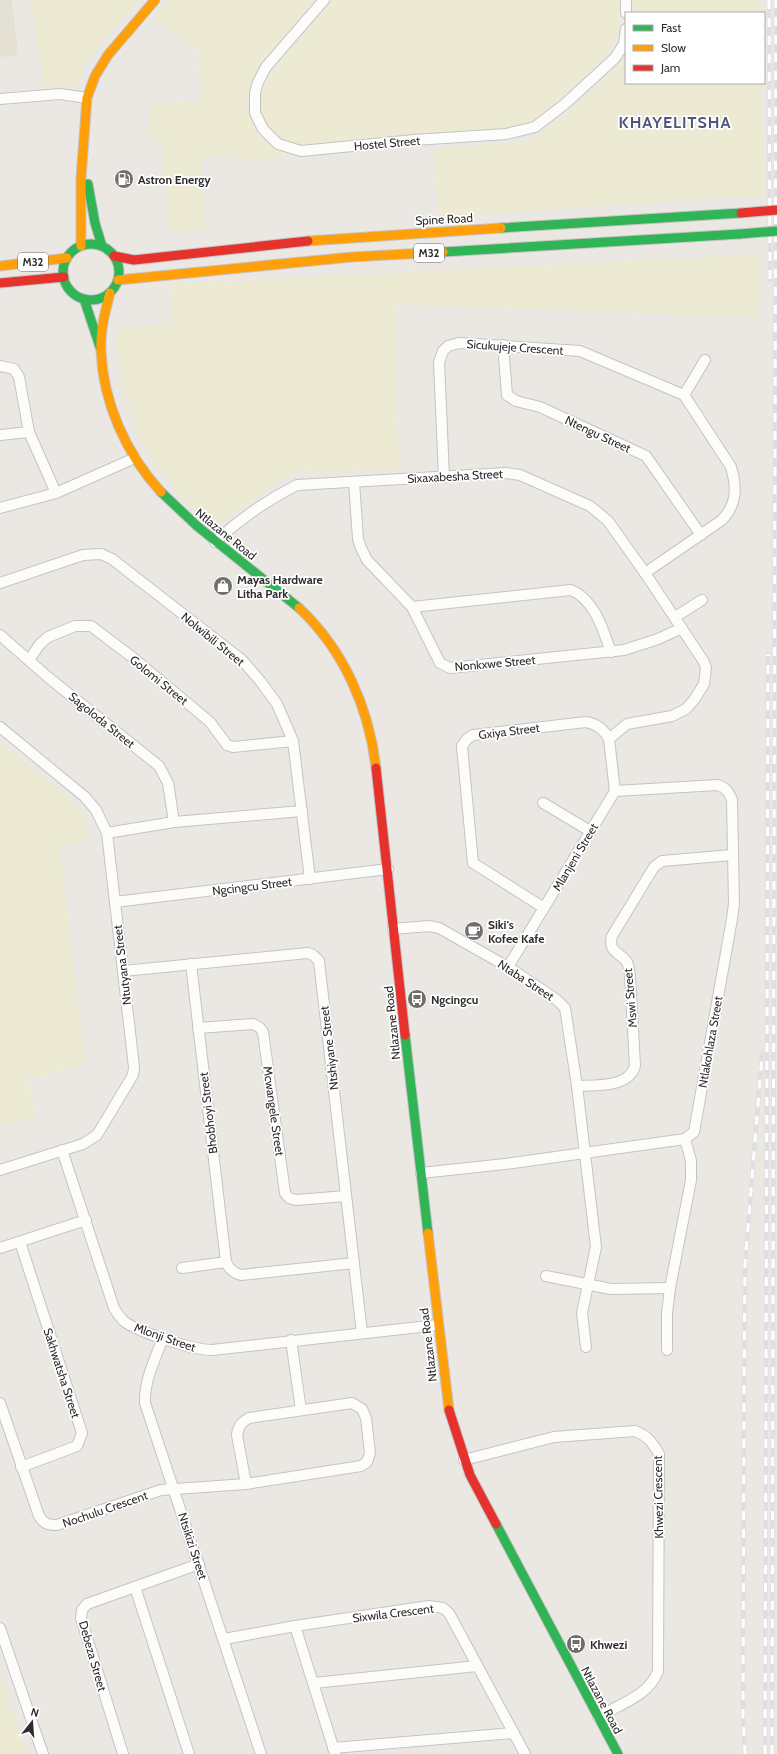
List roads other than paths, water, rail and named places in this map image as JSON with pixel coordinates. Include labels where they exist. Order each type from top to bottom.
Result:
[{"type":"street","points":[[81,246],[81,178],[87,98],[95,76],[108,55],[155,0]]},
{"type":"street","name":"Hostel Street","points":[[324,0],[266,67],[258,82],[255,94],[255,113],[263,129],[278,144],[301,151],[414,140],[506,134],[535,127],[566,103],[615,58],[624,44],[625,36]]},
{"type":"street","points":[[626,0],[626,12]]},
{"type":"street","points":[[0,99],[60,94],[87,98]]},
{"type":"street","points":[[67,258],[75,249],[81,246],[95,244],[102,246],[83,166]]},
{"type":"street","name":"Spine Road","points":[[102,246],[114,256],[134,260],[335,238],[777,210]]},
{"type":"street","name":"M32","points":[[118,280],[352,257],[777,231]]},
{"type":"street","points":[[84,299],[98,300],[110,293],[118,280],[118,265],[114,256]]},
{"type":"street","name":"M32","points":[[0,266],[67,258],[63,271],[66,284],[73,294],[84,299]]},
{"type":"street","name":"M32","points":[[0,283],[64,277]]},
{"type":"street","name":"Ntlazane Road","points":[[101,350],[106,310],[110,293]]},
{"type":"street","name":"Ntlazane Road","points":[[84,299],[101,350],[105,380],[111,405],[123,437],[135,458],[160,491],[178,509],[215,542],[271,585],[309,618],[334,649],[364,708],[369,728],[388,869],[393,929],[447,1404],[464,1460],[473,1480],[618,1754]]},
{"type":"street","name":"Sicukujeje Crescent","points":[[444,477],[439,362],[443,351],[452,344],[503,345],[580,351],[684,395]]},
{"type":"street","name":"Ntengu Street","points":[[503,345],[507,395],[516,401],[540,407],[646,456],[700,535]]},
{"type":"street","points":[[645,573],[722,520],[730,512],[735,496],[735,480],[731,467],[684,395],[705,360]]},
{"type":"street","points":[[0,366],[14,369],[20,377],[29,432],[56,493]]},
{"type":"street","points":[[0,435],[29,432]]},
{"type":"street","points":[[0,508],[56,493],[135,458]]},
{"type":"street","name":"Sixaxabesha Street","points":[[215,542],[243,518],[274,497],[297,485],[506,473],[520,475],[590,506],[608,521],[675,617],[704,662],[706,668],[704,684],[694,700],[686,709],[672,716],[627,724],[609,739]]},
{"type":"street","name":"Nonkxwe Street","points":[[354,482],[358,538],[367,560],[412,607],[440,662],[450,668],[624,650],[658,639],[682,628]]},
{"type":"street","name":"Nolwibili Street","points":[[0,583],[83,555],[101,554],[112,558],[242,660],[277,704],[293,741],[310,879]]},
{"type":"street","points":[[412,607],[571,590],[581,594],[600,621],[611,652]]},
{"type":"street","points":[[675,617],[702,600]]},
{"type":"street","name":"Golomi Street","points":[[29,660],[40,644],[48,637],[75,626],[91,626],[132,657],[210,722],[227,745],[233,747],[293,741]]},
{"type":"street","name":"Sagoloda Street","points":[[0,635],[159,766],[168,783],[174,822]]},
{"type":"street","name":"Gxiya Street","points":[[544,908],[473,864],[462,746],[467,739],[473,735],[586,722],[600,728],[609,739]]},
{"type":"street","name":"Ntutyana Street","points":[[0,727],[85,797],[96,810],[107,833],[134,1068],[133,1075],[97,1135],[83,1144],[0,1170]]},
{"type":"street","points":[[609,739],[615,791]]},
{"type":"street","name":"Ntlakohlaza Street","points":[[615,791],[718,785],[726,788],[732,800],[734,904],[732,919],[694,1132],[685,1139]]},
{"type":"street","name":"Mlanjeni Street","points":[[508,967],[615,791]]},
{"type":"street","points":[[543,803],[590,831]]},
{"type":"street","points":[[107,833],[174,822],[302,811]]},
{"type":"street","name":"Mswi Street","points":[[577,1086],[615,1083],[628,1077],[636,1066],[628,964],[612,949],[610,941],[654,867],[662,861],[732,855]]},
{"type":"street","name":"Ngcingcu Street","points":[[115,902],[388,869]]},
{"type":"street","name":"Ntaba Street","points":[[393,929],[429,926],[439,928],[508,967],[557,1000],[565,1008],[577,1086],[596,1247],[582,1313],[586,1348]]},
{"type":"street","name":"Ntshiyane Street","points":[[123,971],[308,953],[313,955],[319,961],[362,1333]]},
{"type":"street","name":"Bhobhoyi Street","points":[[191,964],[226,1262]]},
{"type":"street","name":"Mcwangele Street","points":[[198,1028],[253,1024],[264,1032],[285,1193],[289,1198],[296,1200],[346,1196]]},
{"type":"street","points":[[421,1173],[685,1139],[691,1161],[691,1180],[670,1288],[667,1313],[667,1350]]},
{"type":"street","name":"Mlonji Street","points":[[62,1150],[116,1312],[121,1319],[131,1326],[163,1338],[204,1350],[438,1325]]},
{"type":"street","points":[[0,1248],[86,1220]]},
{"type":"street","name":"Sakhwatsha Street","points":[[20,1242],[82,1433],[77,1446],[21,1467]]},
{"type":"street","points":[[182,1268],[226,1262],[232,1271],[241,1275],[354,1263]]},
{"type":"street","points":[[546,1276],[611,1289],[670,1288]]},
{"type":"street","name":"Ntsikizi Street","points":[[163,1338],[147,1384],[145,1398],[261,1754]]},
{"type":"street","points":[[291,1340],[301,1410]]},
{"type":"street","points":[[175,1488],[187,1489],[246,1484],[361,1466],[367,1462],[370,1453],[366,1418],[362,1409],[352,1403],[249,1418],[240,1424],[237,1435],[246,1484]]},
{"type":"street","name":"Nochulu Crescent","points":[[0,1404],[21,1467],[39,1516],[43,1522],[50,1525],[57,1525],[161,1490],[175,1488]]},
{"type":"street","name":"Khwezi Crescent","points":[[464,1460],[554,1437],[635,1431],[646,1435],[652,1441],[659,1454],[658,1671],[655,1679],[644,1692],[598,1717]]},
{"type":"street","name":"Debeza Street","points":[[123,1754],[81,1618],[82,1610],[87,1604],[199,1564]]},
{"type":"street","points":[[135,1587],[189,1754]]},
{"type":"street","name":"Sixwila Crescent","points":[[224,1639],[295,1626],[429,1606],[443,1608],[449,1613],[525,1754]]},
{"type":"street","points":[[295,1626],[314,1682],[334,1751],[514,1732]]},
{"type":"street","points":[[0,1628],[43,1754]]},
{"type":"street","points":[[314,1682],[477,1666]]},
{"type":"railway","points":[[769,0],[770,280]]},
{"type":"railway","points":[[772,1754],[776,0]]},
{"type":"railway","points":[[765,1754],[768,654]]},
{"type":"railway","points":[[745,1754],[743,1717],[745,1264],[762,1055]]},
{"type":"place","name":"Astron Energy","points":[[124,179]]},
{"type":"place","name":"Mayas Hardware Litha Park","points":[[223,586]]},
{"type":"place","name":"Siki's Kofee Kafe","points":[[474,931]]},
{"type":"place","name":"Ngcingcu","points":[[417,999]]},
{"type":"place","name":"Khwezi","points":[[576,1644]]},
{"type":"district","name":"KHAYELITSHA","points":[[675,122]]}]
